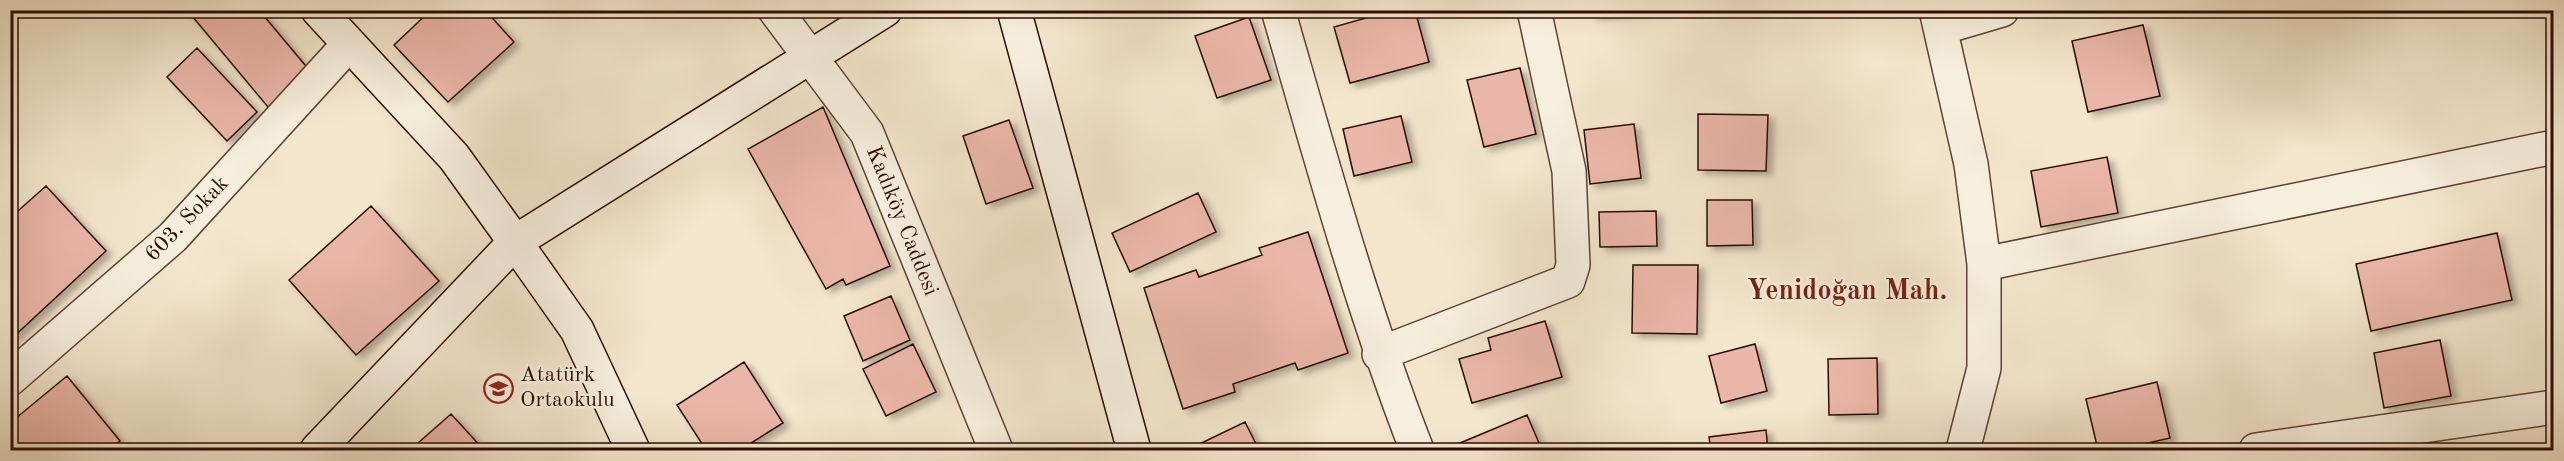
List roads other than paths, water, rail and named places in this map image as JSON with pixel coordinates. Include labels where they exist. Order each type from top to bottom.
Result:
[{"type":"street","points":[[318,10],[454,157],[515,242],[577,330],[633,450]]},
{"type":"street","name":"Kadıköy Caddesi","points":[[775,10],[867,133],[996,450]]},
{"type":"street","points":[[316,450],[515,242],[885,10]]},
{"type":"street","points":[[1014,10],[1134,450]]},
{"type":"street","points":[[1278,10],[1352,270],[1380,354],[1417,450]]},
{"type":"street","points":[[1380,354],[1568,281],[1573,265],[1569,171],[1534,10]]},
{"type":"street","points":[[1963,450],[1984,368],[1984,264],[1971,164],[1938,20],[2002,10]]},
{"type":"street","name":"603. Sokak","points":[[10,379],[173,237],[349,44]]},
{"type":"street","points":[[1984,264],[2553,147]]},
{"type":"street","points":[[2256,450],[2553,407]]},
{"type":"place","name":"Atatürk Ortaokulu","points":[[499,388]]},
{"type":"district","name":"Yenidoğan Mah.","points":[[1847,292]]}]
